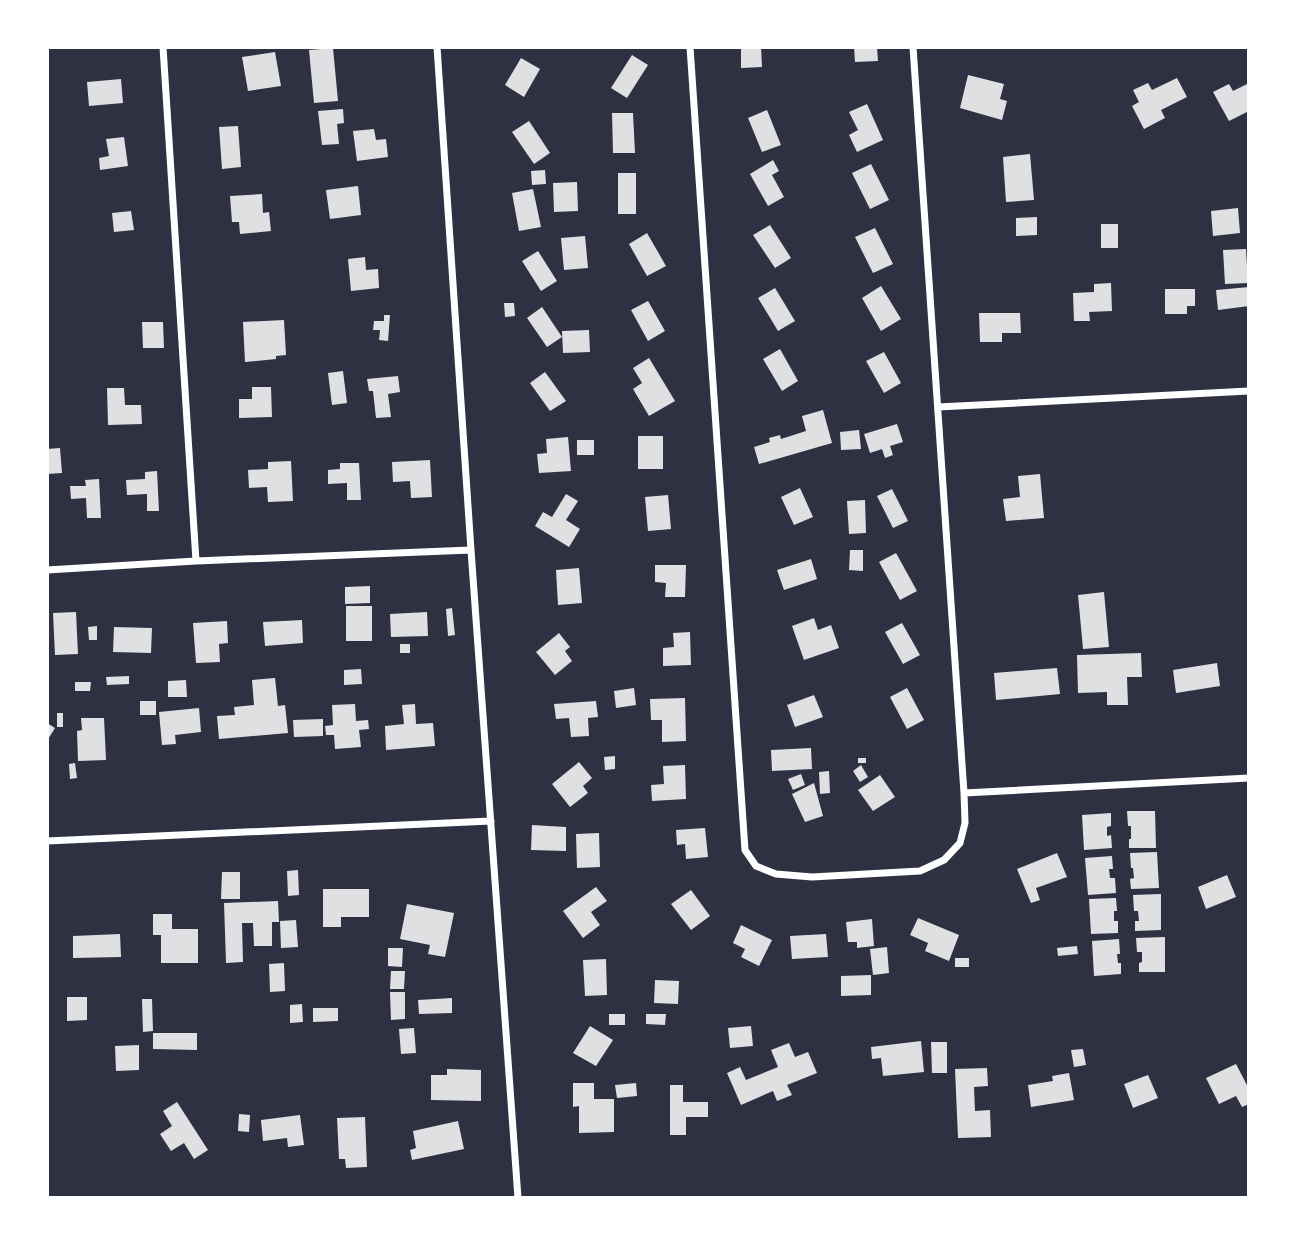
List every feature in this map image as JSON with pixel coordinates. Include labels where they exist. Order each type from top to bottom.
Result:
[{"type":"street","points":[[163,47],[196,561]]},
{"type":"street","points":[[437,47],[519,1198]]},
{"type":"street","points":[[690,47],[745,850],[756,866],[776,874],[812,877],[920,871],[944,860],[960,844],[965,823],[913,47]]},
{"type":"street","points":[[938,407],[1249,391]]},
{"type":"street","points":[[47,570],[471,550]]},
{"type":"street","points":[[964,793],[1249,778]]},
{"type":"street","points":[[47,841],[491,821]]},
{"type":"building","points":[[741,47],[761,47],[762,67],[741,68]]},
{"type":"building","points":[[854,47],[877,47],[878,61],[855,62]]},
{"type":"building","points":[[333,48],[338,101],[314,103],[309,50]]},
{"type":"building","points":[[275,52],[281,86],[248,91],[242,57]]},
{"type":"building","points":[[632,55],[648,65],[627,98],[611,88]]},
{"type":"building","points":[[521,58],[540,69],[524,97],[505,85]]},
{"type":"building","points":[[968,75],[1004,84],[1000,99],[1007,101],[1002,120],[960,108]]},
{"type":"building","points":[[1177,78],[1187,97],[1161,110],[1165,118],[1144,129],[1132,106],[1139,102],[1133,90],[1148,83],[1152,90]]},
{"type":"building","points":[[121,79],[123,103],[89,106],[87,82]]},
{"type":"building","points":[[1249,83],[1249,111],[1229,121],[1213,92],[1229,84],[1233,91]]},
{"type":"building","points":[[867,104],[883,140],[857,152],[849,135],[858,130],[849,112]]},
{"type":"building","points":[[343,109],[344,123],[337,124],[339,144],[322,145],[318,111]]},
{"type":"building","points":[[767,110],[781,145],[762,152],[748,118]]},
{"type":"building","points":[[612,113],[633,113],[635,153],[613,153]]},
{"type":"building","points":[[529,121],[550,153],[534,164],[512,132]]},
{"type":"building","points":[[238,126],[241,167],[222,169],[219,127]]},
{"type":"building","points":[[374,129],[376,140],[386,139],[388,157],[357,161],[353,131]]},
{"type":"building","points":[[124,137],[128,166],[100,170],[99,158],[109,156],[106,139]]},
{"type":"building","points":[[1030,154],[1034,200],[1006,202],[1003,157]]},
{"type":"building","points":[[773,160],[779,171],[772,175],[784,197],[768,206],[750,174]]},
{"type":"building","points":[[871,164],[889,200],[870,209],[852,173]]},
{"type":"building","points":[[545,170],[546,184],[532,185],[531,171]]},
{"type":"building","points":[[618,173],[636,173],[636,214],[618,214]]},
{"type":"building","points":[[577,182],[578,211],[554,212],[553,183]]},
{"type":"building","points":[[358,186],[361,215],[330,219],[326,190]]},
{"type":"building","points":[[533,189],[541,227],[519,231],[512,193]]},
{"type":"building","points":[[262,194],[263,213],[269,212],[271,231],[240,234],[239,222],[232,222],[230,196]]},
{"type":"building","points":[[1238,208],[1240,233],[1213,236],[1211,211]]},
{"type":"building","points":[[131,211],[134,230],[114,232],[112,213]]},
{"type":"building","points":[[1037,217],[1037,235],[1016,236],[1016,218]]},
{"type":"building","points":[[1101,224],[1118,224],[1118,248],[1101,248]]},
{"type":"building","points":[[770,225],[791,258],[775,268],[753,235]]},
{"type":"building","points":[[875,228],[893,264],[873,273],[855,237]]},
{"type":"building","points":[[647,233],[666,266],[647,276],[629,244]]},
{"type":"building","points":[[585,236],[588,268],[564,270],[561,238]]},
{"type":"building","points":[[1246,249],[1248,283],[1225,284],[1223,250]]},
{"type":"building","points":[[538,251],[557,281],[541,291],[522,261]]},
{"type":"building","points":[[365,257],[366,270],[378,269],[379,288],[351,291],[348,259]]},
{"type":"building","points":[[1111,283],[1112,311],[1089,312],[1090,321],[1074,321],[1073,293],[1094,292],[1094,284]]},
{"type":"building","points":[[881,286],[901,319],[881,331],[862,298]]},
{"type":"building","points":[[1249,287],[1249,306],[1218,310],[1216,290]]},
{"type":"building","points":[[775,288],[795,321],[778,331],[758,298]]},
{"type":"building","points":[[1165,289],[1195,289],[1195,306],[1187,306],[1187,314],[1165,314]]},
{"type":"building","points":[[648,301],[665,331],[648,341],[631,310]]},
{"type":"building","points":[[504,303],[514,303],[515,316],[505,317]]},
{"type":"building","points":[[542,307],[562,337],[547,347],[527,318]]},
{"type":"building","points":[[979,313],[1020,313],[1021,333],[1002,333],[1002,342],[980,342]]},
{"type":"building","points":[[384,315],[390,315],[388,341],[379,340],[380,330],[373,330],[374,321],[384,321]]},
{"type":"building","points":[[284,320],[286,355],[276,356],[276,359],[245,362],[243,322]]},
{"type":"building","points":[[142,322],[163,322],[164,348],[143,348]]},
{"type":"building","points":[[589,330],[590,352],[563,353],[562,331]]},
{"type":"building","points":[[780,349],[798,381],[782,391],[763,359]]},
{"type":"building","points":[[884,352],[901,383],[884,393],[866,361]]},
{"type":"building","points":[[649,358],[675,401],[649,416],[633,389],[642,383],[633,368]]},
{"type":"building","points":[[343,371],[347,403],[332,405],[328,373]]},
{"type":"building","points":[[545,372],[566,401],[550,411],[530,383]]},
{"type":"building","points":[[398,376],[400,392],[388,394],[391,417],[376,418],[373,391],[369,391],[367,379]]},
{"type":"building","points":[[252,387],[271,387],[272,417],[239,418],[239,399],[252,399]]},
{"type":"building","points":[[107,388],[124,388],[125,405],[141,405],[142,424],[108,425]]},
{"type":"building","points":[[823,410],[832,443],[759,464],[754,447],[770,442],[769,438],[780,435],[781,439],[806,431],[802,416]]},
{"type":"building","points":[[897,424],[903,442],[890,446],[893,455],[885,458],[882,449],[870,453],[864,434]]},
{"type":"building","points":[[859,430],[861,449],[841,450],[840,432]]},
{"type":"building","points":[[638,436],[663,436],[663,469],[638,469]]},
{"type":"building","points":[[568,437],[571,471],[539,473],[537,454],[547,453],[546,439]]},
{"type":"building","points":[[577,440],[594,440],[594,455],[577,455]]},
{"type":"building","points":[[60,448],[62,473],[47,474],[47,449]]},
{"type":"building","points":[[430,460],[432,497],[411,498],[410,481],[393,482],[392,462]]},
{"type":"building","points":[[291,461],[293,501],[268,502],[267,487],[249,488],[248,470],[268,469],[268,462]]},
{"type":"building","points":[[340,463],[359,463],[361,500],[347,500],[347,483],[328,484],[328,470],[340,469]]},
{"type":"building","points":[[157,471],[159,511],[147,511],[147,494],[127,495],[126,480],[145,479],[145,472]]},
{"type":"building","points":[[1040,474],[1044,518],[1006,521],[1003,499],[1020,497],[1018,476]]},
{"type":"building","points":[[99,479],[101,518],[87,518],[86,498],[71,499],[70,486],[86,486],[85,480]]},
{"type":"building","points":[[800,488],[813,517],[794,525],[781,497]]},
{"type":"building","points":[[892,489],[908,521],[893,528],[877,496]]},
{"type":"building","points":[[566,494],[578,501],[566,520],[580,529],[569,547],[535,526],[543,512],[552,517]]},
{"type":"building","points":[[668,495],[671,529],[648,531],[645,497]]},
{"type":"building","points":[[865,500],[866,533],[849,534],[847,501]]},
{"type":"building","points":[[850,550],[863,550],[863,571],[849,570]]},
{"type":"building","points":[[896,553],[917,591],[900,600],[879,562]]},
{"type":"building","points":[[811,559],[817,579],[784,590],[777,570]]},
{"type":"building","points":[[655,565],[686,565],[685,597],[665,597],[666,583],[655,582]]},
{"type":"building","points":[[579,568],[582,603],[558,605],[556,570]]},
{"type":"building","points":[[370,586],[370,603],[345,604],[345,587]]},
{"type":"building","points":[[1104,592],[1109,647],[1083,649],[1078,595]]},
{"type":"building","points":[[346,606],[372,606],[372,641],[346,641]]},
{"type":"building","points":[[452,608],[455,635],[448,636],[446,609]]},
{"type":"building","points":[[76,612],[78,654],[55,655],[53,613]]},
{"type":"building","points":[[427,612],[428,636],[391,637],[390,614]]},
{"type":"building","points":[[814,618],[818,630],[831,625],[839,648],[804,660],[792,626]]},
{"type":"building","points":[[302,620],[303,643],[265,646],[263,622]]},
{"type":"building","points":[[227,621],[228,643],[219,644],[220,662],[196,663],[193,623]]},
{"type":"building","points":[[902,623],[920,655],[903,664],[885,632]]},
{"type":"building","points":[[97,626],[97,640],[89,640],[88,627]]},
{"type":"building","points":[[114,627],[152,628],[151,653],[113,652]]},
{"type":"building","points":[[690,632],[691,665],[663,666],[663,648],[674,647],[673,633]]},
{"type":"building","points":[[559,633],[570,647],[565,651],[572,661],[555,675],[536,652]]},
{"type":"building","points":[[400,644],[410,644],[410,653],[400,653]]},
{"type":"building","points":[[1141,653],[1142,677],[1127,677],[1128,705],[1107,705],[1107,692],[1078,693],[1077,655]]},
{"type":"building","points":[[1217,663],[1220,686],[1176,693],[1173,670]]},
{"type":"building","points":[[1057,668],[1060,694],[996,700],[994,673]]},
{"type":"building","points":[[361,669],[362,684],[344,685],[344,670]]},
{"type":"building","points":[[129,676],[129,684],[107,685],[106,677]]},
{"type":"building","points":[[275,678],[278,706],[285,705],[288,733],[219,739],[217,716],[235,715],[234,707],[254,705],[252,680]]},
{"type":"building","points":[[186,680],[187,697],[168,697],[168,681]]},
{"type":"building","points":[[75,682],[91,682],[90,691],[75,691]]},
{"type":"building","points":[[634,688],[636,705],[616,708],[614,691]]},
{"type":"building","points":[[907,688],[924,720],[907,729],[890,697]]},
{"type":"building","points":[[814,695],[823,717],[795,727],[787,705]]},
{"type":"building","points":[[685,698],[686,741],[662,742],[662,720],[651,720],[650,699]]},
{"type":"building","points":[[140,701],[156,701],[156,715],[140,715]]},
{"type":"building","points":[[596,701],[598,717],[588,718],[589,736],[571,737],[569,718],[556,719],[554,704]]},
{"type":"building","points":[[355,704],[356,721],[368,720],[369,729],[359,730],[361,747],[335,749],[334,735],[326,735],[325,726],[333,725],[332,705]]},
{"type":"building","points":[[415,704],[416,724],[433,723],[435,746],[386,750],[385,726],[404,724],[402,705]]},
{"type":"building","points":[[199,708],[201,732],[175,735],[176,744],[162,745],[159,712]]},
{"type":"building","points":[[57,713],[63,713],[63,727],[57,727]]},
{"type":"building","points":[[81,718],[104,718],[106,760],[78,761],[77,731],[82,730]]},
{"type":"building","points":[[323,719],[323,736],[294,737],[293,720]]},
{"type":"building","points":[[47,723],[55,728],[47,741]]},
{"type":"building","points":[[811,748],[812,769],[772,771],[771,750]]},
{"type":"building","points":[[615,756],[615,769],[605,770],[604,757]]},
{"type":"building","points":[[858,758],[866,758],[866,763],[858,763]]},
{"type":"building","points":[[579,762],[592,778],[583,786],[588,793],[570,807],[552,784]]},
{"type":"building","points":[[75,763],[77,778],[70,779],[69,764]]},
{"type":"building","points":[[685,765],[686,799],[652,801],[651,785],[664,784],[663,766]]},
{"type":"building","points":[[861,765],[868,777],[860,782],[853,771]]},
{"type":"building","points":[[829,771],[830,793],[820,794],[819,772]]},
{"type":"building","points":[[801,774],[805,785],[793,790],[788,779]]},
{"type":"building","points":[[880,775],[895,797],[873,811],[858,790]]},
{"type":"building","points":[[814,783],[823,816],[805,822],[792,794]]},
{"type":"building","points":[[1127,811],[1155,811],[1156,848],[1129,848],[1131,826],[1128,826]]},
{"type":"building","points":[[1111,813],[1111,826],[1107,827],[1107,836],[1111,835],[1112,848],[1084,850],[1082,815]]},
{"type":"building","points":[[532,825],[566,827],[566,851],[531,850]]},
{"type":"building","points":[[705,828],[708,857],[686,859],[685,844],[677,845],[676,830]]},
{"type":"building","points":[[599,833],[600,867],[577,868],[576,834]]},
{"type":"building","points":[[1157,852],[1159,888],[1131,889],[1130,879],[1134,878],[1130,853]]},
{"type":"building","points":[[1057,853],[1067,877],[1036,888],[1040,900],[1031,903],[1017,869]]},
{"type":"building","points":[[1112,856],[1113,869],[1109,869],[1110,878],[1115,878],[1116,893],[1088,895],[1085,858]]},
{"type":"building","points":[[298,870],[299,895],[288,896],[287,871]]},
{"type":"building","points":[[222,872],[240,872],[240,899],[221,899]]},
{"type":"building","points":[[1227,875],[1236,897],[1206,909],[1198,887]]},
{"type":"building","points":[[596,887],[607,901],[591,912],[600,925],[583,938],[563,911]]},
{"type":"building","points":[[323,889],[369,889],[369,917],[341,917],[341,927],[323,927]]},
{"type":"building","points":[[691,890],[710,916],[691,930],[671,904]]},
{"type":"building","points":[[1161,894],[1161,930],[1135,931],[1135,921],[1139,921],[1138,911],[1134,911],[1133,895]]},
{"type":"building","points":[[1116,898],[1117,911],[1114,911],[1114,921],[1118,921],[1118,933],[1091,934],[1089,899]]},
{"type":"building","points":[[278,901],[279,922],[272,922],[272,946],[254,946],[253,923],[242,923],[243,962],[226,963],[224,903]]},
{"type":"building","points":[[407,904],[454,913],[445,957],[428,954],[430,945],[400,939]]},
{"type":"building","points":[[153,914],[172,914],[172,929],[198,929],[198,963],[161,963],[161,935],[153,935]]},
{"type":"building","points":[[918,918],[959,935],[949,961],[925,951],[928,943],[910,935]]},
{"type":"building","points":[[872,919],[874,946],[857,948],[857,942],[848,942],[846,922]]},
{"type":"building","points":[[296,920],[298,947],[281,948],[280,921]]},
{"type":"building","points":[[741,925],[772,940],[759,966],[741,957],[745,949],[733,943]]},
{"type":"building","points":[[120,934],[121,957],[73,958],[73,936]]},
{"type":"building","points":[[826,934],[828,957],[792,959],[790,936]]},
{"type":"building","points":[[1165,937],[1165,972],[1139,972],[1142,952],[1137,952],[1136,938]]},
{"type":"building","points":[[1119,939],[1120,954],[1117,954],[1118,963],[1121,963],[1121,974],[1094,976],[1092,941]]},
{"type":"building","points":[[1077,946],[1078,954],[1058,956],[1057,948]]},
{"type":"building","points":[[887,947],[889,973],[873,975],[870,949]]},
{"type":"building","points":[[388,948],[403,948],[402,967],[388,966]]},
{"type":"building","points":[[955,958],[969,958],[969,967],[955,967]]},
{"type":"building","points":[[606,959],[607,995],[585,996],[583,960]]},
{"type":"building","points":[[284,963],[285,991],[270,992],[269,964]]},
{"type":"building","points":[[391,971],[405,971],[404,989],[390,989]]},
{"type":"building","points":[[871,975],[871,995],[841,996],[841,976]]},
{"type":"building","points":[[655,980],[679,981],[678,1004],[654,1003]]},
{"type":"building","points":[[390,992],[405,992],[405,1019],[391,1020]]},
{"type":"building","points":[[67,997],[87,997],[87,1020],[67,1021]]},
{"type":"building","points":[[452,998],[452,1013],[419,1014],[418,1000]]},
{"type":"building","points":[[142,999],[152,999],[153,1031],[143,1032]]},
{"type":"building","points":[[302,1004],[303,1022],[290,1023],[290,1005]]},
{"type":"building","points":[[313,1008],[338,1008],[338,1021],[313,1022]]},
{"type":"building","points":[[609,1014],[625,1014],[625,1025],[609,1025]]},
{"type":"building","points":[[646,1014],[666,1014],[665,1025],[646,1024]]},
{"type":"building","points":[[590,1026],[613,1040],[596,1066],[573,1053]]},
{"type":"building","points":[[751,1026],[753,1046],[730,1048],[728,1028]]},
{"type":"building","points":[[414,1028],[416,1053],[401,1054],[399,1029]]},
{"type":"building","points":[[153,1033],[197,1033],[197,1050],[153,1049]]},
{"type":"building","points":[[921,1041],[924,1072],[883,1076],[881,1058],[872,1059],[871,1047]]},
{"type":"building","points":[[931,1042],[947,1042],[947,1073],[932,1073]]},
{"type":"building","points":[[789,1043],[795,1057],[808,1052],[817,1073],[787,1085],[792,1095],[777,1101],[773,1091],[741,1105],[727,1073],[740,1067],[746,1080],[778,1067],[771,1050]]},
{"type":"building","points":[[139,1045],[139,1070],[116,1071],[115,1046]]},
{"type":"building","points":[[1083,1049],[1086,1065],[1074,1067],[1071,1050]]},
{"type":"building","points":[[1236,1064],[1249,1089],[1249,1104],[1242,1107],[1236,1096],[1219,1104],[1206,1078]]},
{"type":"building","points":[[987,1068],[988,1086],[974,1087],[975,1111],[990,1110],[991,1137],[958,1138],[955,1069]]},
{"type":"building","points":[[447,1069],[481,1070],[481,1101],[431,1100],[431,1075],[447,1075]]},
{"type":"building","points":[[1069,1073],[1074,1100],[1031,1107],[1028,1085],[1053,1081],[1052,1076]]},
{"type":"building","points":[[1148,1075],[1158,1098],[1133,1108],[1124,1084]]},
{"type":"building","points":[[573,1083],[594,1083],[594,1099],[614,1099],[614,1132],[579,1133],[579,1106],[573,1107]]},
{"type":"building","points":[[636,1083],[637,1096],[617,1098],[615,1085]]},
{"type":"building","points":[[670,1085],[683,1085],[683,1102],[708,1102],[708,1117],[686,1117],[686,1135],[670,1135]]},
{"type":"building","points":[[177,1102],[208,1150],[194,1159],[184,1143],[171,1151],[160,1134],[172,1126],[163,1111]]},
{"type":"building","points":[[239,1114],[250,1115],[249,1132],[238,1131]]},
{"type":"building","points":[[300,1115],[304,1145],[288,1147],[287,1138],[263,1141],[261,1120]]},
{"type":"building","points":[[365,1117],[367,1167],[346,1168],[345,1159],[339,1159],[337,1118]]},
{"type":"building","points":[[458,1121],[464,1149],[412,1160],[410,1150],[416,1148],[413,1131]]}]
